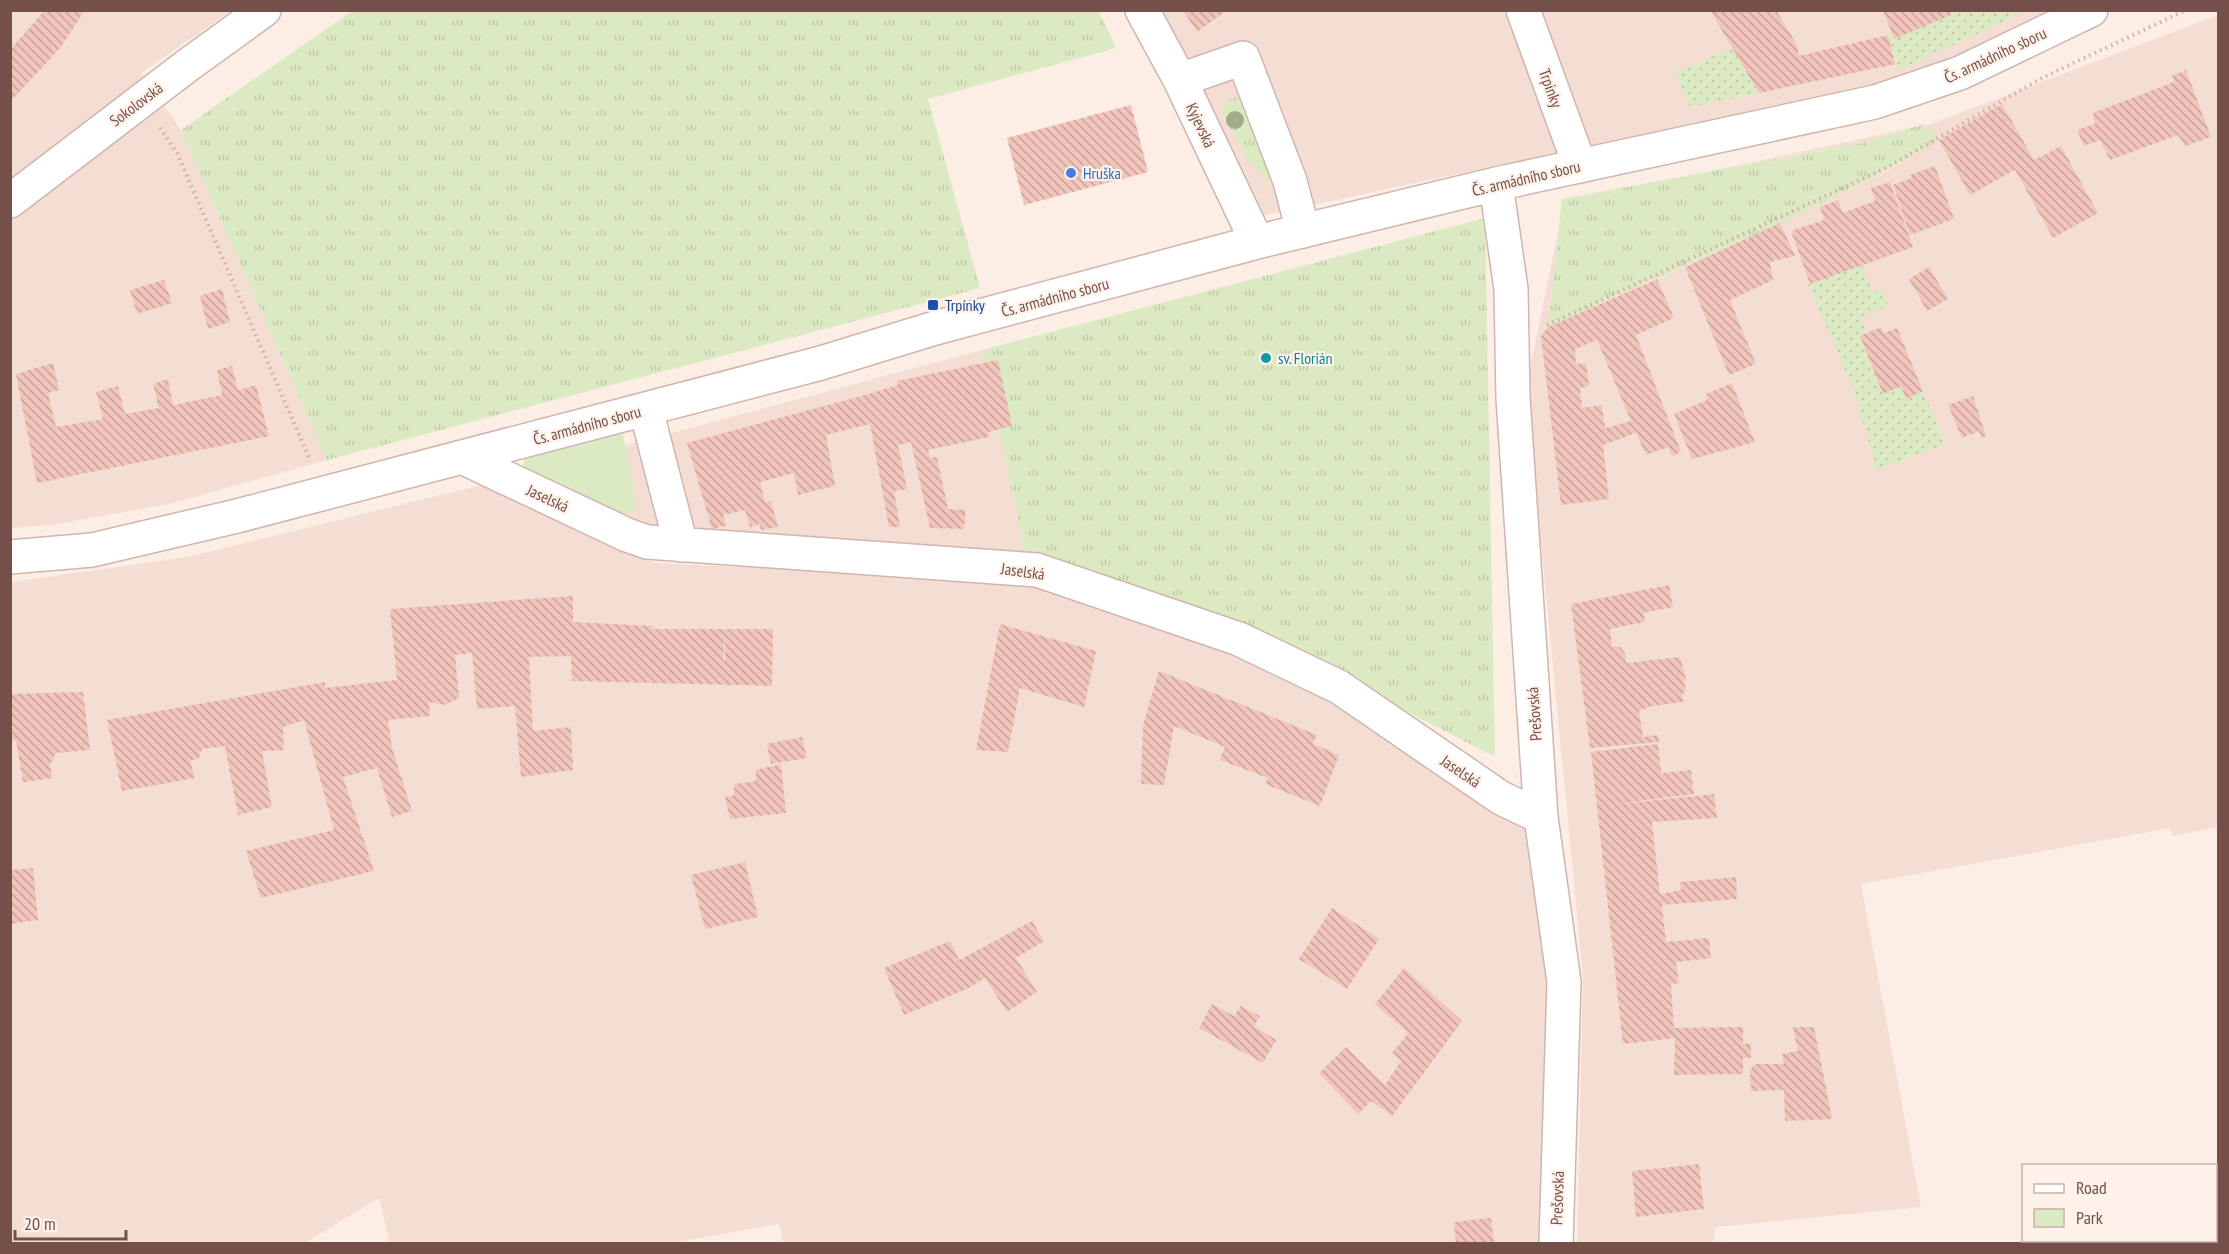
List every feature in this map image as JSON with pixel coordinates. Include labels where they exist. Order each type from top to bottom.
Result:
[{"type":"street","name":"Sokolovská","points":[[10,201],[141,100],[264,10]]},
{"type":"street","name":"Kyjevská","points":[[1142,10],[1180,80],[1257,242]]},
{"type":"street","name":"Trpinky","points":[[1523,10],[1580,166]]},
{"type":"street","name":"Čs. armádního sboru","points":[[10,557],[92,550],[324,494],[646,410],[820,363],[935,328],[1257,242],[1496,184],[1875,102],[1960,73],[2091,10]]},
{"type":"street","points":[[1180,80],[1243,58],[1290,181],[1303,231]]},
{"type":"street","name":"Prešovská","points":[[1496,184],[1510,289],[1513,398],[1541,817],[1564,982],[1556,1244]]},
{"type":"street","points":[[646,410],[681,545]]},
{"type":"street","name":"Jaselská","points":[[464,458],[646,542],[1037,570],[1239,639],[1339,687],[1501,798],[1541,817]]},
{"type":"path","points":[[1543,330],[1548,324],[1695,259],[1886,168],[2042,78],[2186,10]]},
{"type":"path","points":[[141,100],[177,153],[324,494]]},
{"type":"shaded area","points":[[11,11],[231,11],[141,73],[181,130],[327,460],[169,504],[51,525],[11,528]]},
{"type":"shaded area","points":[[1142,11],[2056,11],[1905,77],[1239,221]]},
{"type":"shaded area","points":[[2218,15],[2218,827],[2173,836],[2170,828],[1861,884],[1921,1207],[1716,1227],[1713,1243],[1577,1243],[1583,977],[1526,388],[1559,227],[1549,327],[1685,267],[1887,171],[1938,140],[1925,126]]},
{"type":"shaded area","points":[[1903,130],[1862,143],[1706,172]]},
{"type":"shaded area","points":[[982,350],[1026,555],[643,531],[521,473]]},
{"type":"shaded area","points":[[494,482],[654,563],[1033,580],[1230,649],[1336,697],[1532,832],[1556,1017],[1538,1243],[784,1244],[779,1224],[672,1243],[390,1244],[379,1198],[305,1243],[11,1244],[11,582],[187,557]]},
{"type":"green space","points":[[352,11],[1099,11],[1116,48],[928,99],[980,288],[327,460],[181,130]]},
{"type":"green space","points":[[1950,11],[2026,11],[1899,70],[1888,35]]},
{"type":"green space","points":[[1732,48],[1759,93],[1690,107],[1675,73]]},
{"type":"green space","points":[[1238,96],[1242,99],[1270,160],[1271,182],[1249,162],[1222,112],[1226,102]]},
{"type":"green space","points":[[1923,124],[1939,140],[1892,167],[1746,239],[1548,327],[1562,199],[1862,143]]},
{"type":"green space","points":[[1485,218],[1495,757],[1246,629],[1026,555],[982,350]]},
{"type":"green space","points":[[1862,265],[1873,292],[1882,289],[1888,306],[1865,315],[1861,320],[1866,333],[1860,336],[1883,394],[1901,386],[1906,399],[1923,391],[1945,444],[1877,470],[1853,389],[1808,284]]},
{"type":"green space","points":[[620,432],[623,434],[637,506],[632,513],[618,513],[527,474],[523,466],[525,458],[533,454]]},
{"type":"building","points":[[45,10],[85,10],[61,47],[10,102],[10,50]]},
{"type":"building","points":[[1183,10],[1227,10],[1197,32]]},
{"type":"building","points":[[1710,10],[1776,10],[1797,45],[1799,56],[1888,35],[1895,64],[1759,93]]},
{"type":"building","points":[[1883,10],[1949,10],[1951,15],[1894,39]]},
{"type":"building","points":[[2186,70],[2211,137],[2185,146],[2178,135],[2110,160],[2100,140],[2084,146],[2077,130],[2095,124],[2093,113],[2174,82],[2172,76]]},
{"type":"building","points":[[2002,104],[2034,160],[2061,146],[2098,213],[2053,238],[2015,170],[1970,195],[1939,140]]},
{"type":"building","points":[[1131,105],[1148,172],[1024,205],[1007,138]]},
{"type":"building","points":[[1935,166],[1954,219],[1910,235],[1893,185],[1912,178],[1910,175]]},
{"type":"building","points":[[1890,182],[1913,247],[1810,284],[1791,231],[1824,220],[1820,207],[1838,200],[1843,213],[1875,201],[1871,188]]},
{"type":"building","points":[[1780,223],[1795,256],[1770,262],[1773,280],[1730,300],[1756,364],[1729,375],[1685,267]]},
{"type":"building","points":[[1929,267],[1948,299],[1927,311],[1909,279]]},
{"type":"building","points":[[1657,279],[1674,318],[1636,335],[1681,452],[1672,456],[1668,447],[1646,455],[1636,433],[1603,445],[1609,499],[1561,505],[1541,336],[1548,327]],"holes":[[[1597,340],[1631,421],[1605,428],[1602,405],[1582,408],[1580,389],[1589,385],[1586,363],[1576,364],[1575,349]]]},
{"type":"building","points":[[164,280],[172,303],[137,314],[130,290]]},
{"type":"building","points":[[222,289],[230,322],[208,329],[200,296]]},
{"type":"building","points":[[1881,327],[1884,333],[1897,328],[1923,391],[1906,399],[1901,386],[1883,394],[1860,336]]},
{"type":"building","points":[[998,360],[1012,426],[988,432],[989,437],[928,450],[930,458],[937,457],[948,509],[966,510],[964,529],[930,528],[911,442],[898,445],[907,489],[894,491],[900,527],[889,527],[870,424],[826,435],[835,486],[798,495],[794,473],[760,482],[765,502],[771,501],[778,527],[761,530],[760,524],[750,527],[745,510],[723,515],[726,526],[712,529],[687,443],[865,395],[898,385],[897,381]]},
{"type":"building","points":[[53,363],[59,390],[48,393],[56,427],[103,419],[96,392],[118,386],[125,414],[159,408],[153,384],[168,379],[173,405],[222,395],[217,370],[232,366],[238,390],[256,385],[269,436],[37,483],[16,374]]},
{"type":"building","points":[[1732,383],[1755,442],[1692,459],[1674,414],[1707,400],[1706,394]]},
{"type":"building","points":[[1973,396],[1986,436],[1981,438],[1979,431],[1962,438],[1948,405]]},
{"type":"building","points":[[1669,585],[1673,607],[1643,613],[1645,622],[1610,629],[1612,647],[1620,647],[1625,653],[1626,663],[1680,657],[1686,680],[1684,680],[1686,690],[1682,695],[1683,702],[1652,706],[1639,711],[1643,737],[1658,735],[1659,742],[1590,748],[1571,604]]},
{"type":"building","points":[[573,596],[573,622],[653,626],[652,629],[773,629],[772,686],[572,681],[571,656],[529,657],[533,731],[571,727],[573,770],[521,777],[515,706],[477,709],[472,653],[455,655],[459,698],[445,705],[429,702],[430,716],[388,720],[392,748],[412,811],[392,817],[377,768],[343,777],[374,871],[261,898],[246,851],[334,830],[304,720],[283,727],[284,750],[262,751],[272,807],[238,815],[225,746],[202,749],[199,758],[190,761],[195,778],[122,791],[107,720],[325,682],[325,688],[397,680],[390,609]],"holes":[[[725,632],[725,660],[723,661]]]},
{"type":"building","points":[[1000,624],[1096,651],[1084,707],[1020,688],[1008,752],[976,750]]},
{"type":"building","points":[[1159,671],[1317,735],[1313,744],[1339,755],[1320,806],[1265,784],[1268,778],[1220,760],[1225,747],[1174,726],[1164,785],[1141,784],[1143,725]]},
{"type":"building","points":[[83,692],[90,750],[56,753],[50,765],[52,778],[23,782],[16,740],[10,741],[10,694]]},
{"type":"building","points":[[802,737],[807,758],[771,764],[767,744]]},
{"type":"building","points":[[1658,744],[1661,773],[1691,770],[1694,794],[1610,805],[1714,794],[1717,818],[1652,822],[1660,894],[1681,890],[1680,882],[1736,877],[1737,899],[1662,905],[1666,942],[1709,938],[1711,958],[1676,962],[1679,983],[1671,984],[1674,1028],[1743,1027],[1743,1044],[1751,1043],[1751,1058],[1743,1058],[1743,1074],[1674,1075],[1675,1038],[1623,1044],[1591,752]]},
{"type":"building","points":[[781,764],[786,813],[730,819],[725,797],[733,796],[735,784],[756,781],[756,770]]},
{"type":"building","points":[[745,862],[758,917],[705,929],[691,875]]},
{"type":"building","points":[[33,868],[38,920],[10,924],[10,870]]},
{"type":"building","points":[[1332,908],[1379,939],[1347,989],[1299,959]]},
{"type":"building","points":[[1032,921],[1044,941],[1016,958],[1037,992],[1007,1012],[985,978],[969,988],[904,1015],[884,968],[950,941],[959,960]]},
{"type":"building","points":[[1404,968],[1462,1021],[1392,1116],[1371,1101],[1358,1114],[1319,1073],[1346,1047],[1385,1085],[1401,1061],[1392,1053],[1408,1033],[1375,1004]]},
{"type":"building","points":[[1212,1004],[1234,1016],[1241,1006],[1260,1016],[1254,1026],[1276,1040],[1263,1063],[1199,1028]]},
{"type":"building","points":[[1793,1027],[1814,1027],[1832,1119],[1785,1121],[1784,1090],[1751,1091],[1750,1070],[1755,1064],[1784,1064],[1782,1054],[1798,1051]]},
{"type":"building","points":[[1699,1164],[1704,1209],[1636,1217],[1632,1171]]},
{"type":"building","points":[[1491,1218],[1494,1244],[1456,1244],[1454,1222]]},
{"type":"place","name":"Hruška","points":[[1071,173]]},
{"type":"place","name":"Trpínky","points":[[933,305]]},
{"type":"place","name":"sv. Florián","points":[[1266,358]]}]
